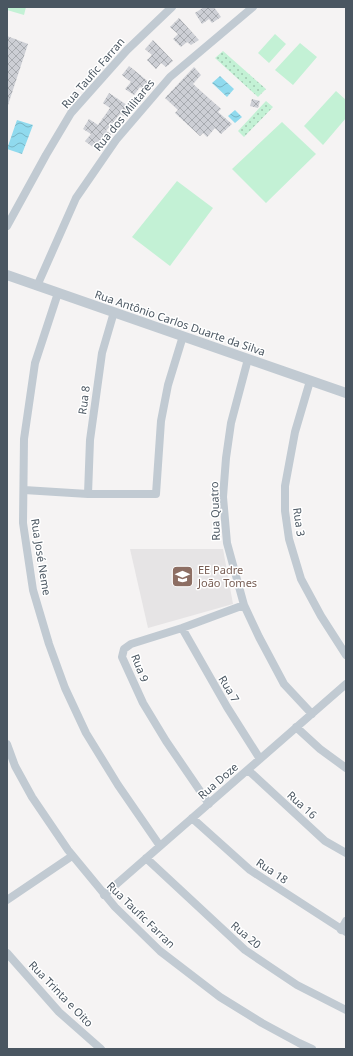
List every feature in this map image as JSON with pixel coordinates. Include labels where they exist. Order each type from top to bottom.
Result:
[{"type":"street","name":"Rua Taufic Farran","points":[[7,226],[71,113],[126,50],[172,7]]},
{"type":"street","name":"Rua dos Militares","points":[[37,286],[76,198],[116,140],[170,77],[253,7]]},
{"type":"street","name":"Rua Antônio Carlos Duarte da Silva","points":[[7,275],[346,393]]},
{"type":"street","name":"Rua José Neme","points":[[58,293],[35,363],[24,439],[23,523],[33,590],[49,644],[65,688],[86,733],[118,785],[160,846]]},
{"type":"street","name":"Rua 8","points":[[88,494],[90,440],[102,353],[114,312]]},
{"type":"street","points":[[24,490],[88,494],[156,494],[161,421],[168,385],[183,336]]},
{"type":"street","name":"Rua Quatro","points":[[248,359],[231,423],[226,458],[223,497],[227,543],[244,605],[259,637],[284,684],[312,714]]},
{"type":"street","name":"Rua 3","points":[[310,381],[295,432],[285,486],[285,511],[289,539],[302,580],[321,616],[346,655]]},
{"type":"street","name":"Rua 9","points":[[209,804],[166,742],[143,703],[122,657],[124,649],[130,644],[182,628],[244,605]]},
{"type":"street","name":"Rua 7","points":[[182,628],[224,701],[260,759]]},
{"type":"street","name":"Rua Doze","points":[[104,895],[346,685]]},
{"type":"street","points":[[296,727],[320,749],[346,768]]},
{"type":"street","name":"Rua Taufic Farran","points":[[7,744],[15,766],[32,796],[72,856],[104,895],[160,951],[220,997],[262,1024],[299,1044],[312,1049]]},
{"type":"street","name":"Rua 16","points":[[248,770],[325,841],[346,853]]},
{"type":"street","name":"Rua 18","points":[[192,818],[250,870],[344,931]]},
{"type":"street","points":[[7,900],[72,856]]},
{"type":"street","name":"Rua 20","points":[[146,858],[245,950],[297,985],[346,1010]]},
{"type":"street","points":[[344,931],[346,921]]},
{"type":"street","name":"Rua Trinta e Oito","points":[[7,953],[59,1012],[101,1049]]},
{"type":"shaded area","name":"EE Padre João Tomes","points":[[130,549],[223,549],[233,604],[148,628]]},
{"type":"green space","points":[[7,7],[26,7],[24,15],[7,10]]},
{"type":"green space","points":[[275,34],[286,44],[269,63],[258,53]]},
{"type":"green space","points":[[300,43],[317,57],[293,85],[275,70]]},
{"type":"green space","points":[[223,51],[266,89],[258,97],[215,58]]},
{"type":"green space","points":[[336,91],[346,100],[346,118],[323,145],[304,126]]},
{"type":"green space","points":[[266,101],[273,107],[244,137],[238,131]]},
{"type":"green space","points":[[282,122],[316,154],[266,203],[232,169]]},
{"type":"green space","points":[[177,181],[213,208],[170,266],[132,237]]},
{"type":"water","points":[[220,76],[234,89],[227,97],[212,83]]},
{"type":"water","points":[[235,110],[242,117],[235,123],[228,116]]},
{"type":"water","points":[[17,120],[33,125],[22,154],[7,149]]},
{"type":"building","points":[[204,7],[214,7],[221,17],[212,23],[209,19],[202,24],[195,13]]},
{"type":"building","points":[[179,18],[199,40],[191,45],[187,42],[181,47],[173,39],[178,34],[170,27]]},
{"type":"building","points":[[7,36],[28,44],[8,105],[7,105]]},
{"type":"building","points":[[153,40],[173,61],[166,67],[161,63],[156,69],[147,60],[152,55],[145,49]]},
{"type":"building","points":[[129,66],[150,83],[144,90],[140,87],[134,95],[125,89],[131,82],[122,75]]},
{"type":"building","points":[[194,67],[201,75],[193,84],[221,109],[218,112],[232,124],[221,134],[215,128],[207,137],[203,133],[200,136],[175,113],[178,110],[165,98]]},
{"type":"building","points":[[109,93],[130,107],[124,116],[120,114],[106,131],[111,134],[104,143],[100,140],[94,148],[85,141],[91,134],[83,129],[89,119],[98,125],[110,108],[103,103]]},
{"type":"building","points":[[252,99],[260,101],[258,108],[250,106]]},
{"type":"place","name":"EE Padre João Tomes","points":[[182,576]]}]
